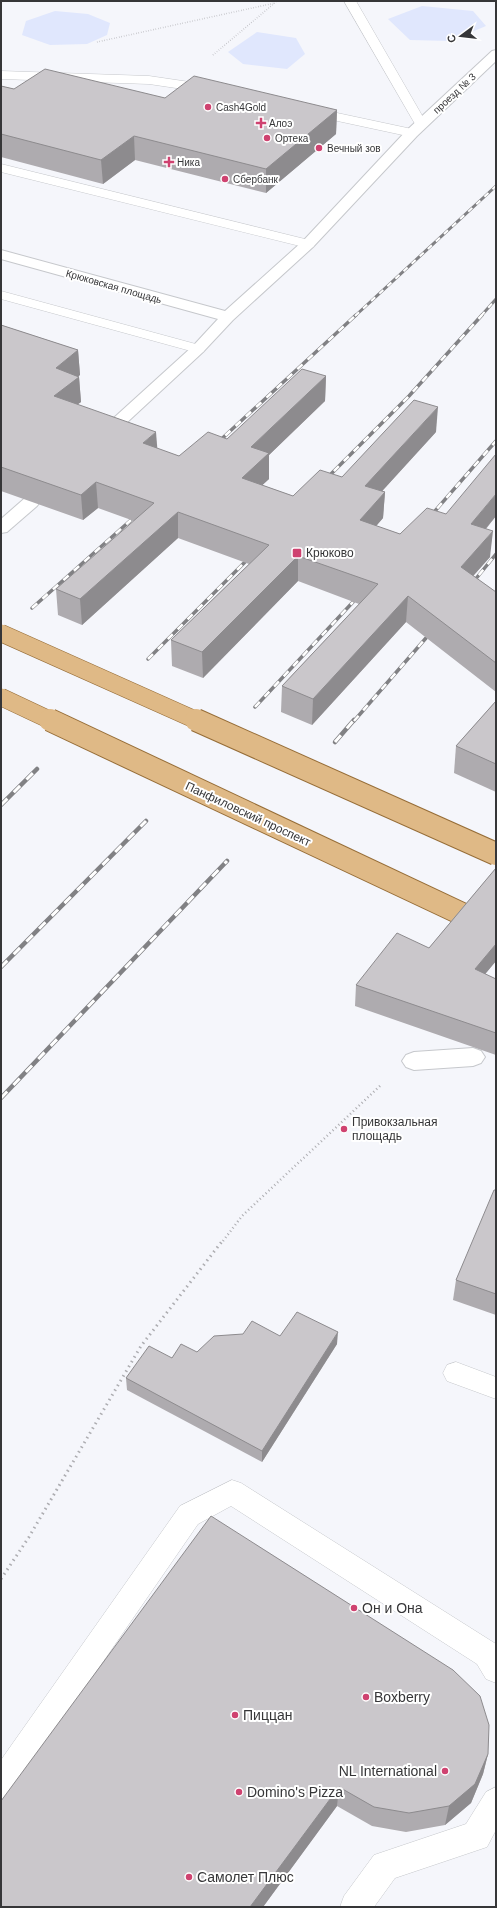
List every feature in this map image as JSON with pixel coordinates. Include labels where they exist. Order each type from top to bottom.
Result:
[{"type":"main road","points":[[1,633],[496,854]]},
{"type":"main road","name":"Панфиловский проспект","points":[[1,697],[496,930]]},
{"type":"street","name":"проезд № 3","points":[[102,437],[198,349],[228,317],[308,244],[416,129],[496,54]]},
{"type":"street","name":"Крюковская площадь","points":[[1,254],[228,317]]},
{"type":"street","points":[[1,528],[31,502]]},
{"type":"street","points":[[414,1061],[473,1057]]},
{"type":"lane","points":[[350,1],[416,129]]},
{"type":"lane","points":[[1,75],[148,80],[224,93]]},
{"type":"lane","points":[[294,108],[416,129]]},
{"type":"lane","points":[[1,168],[308,244]]},
{"type":"lane","points":[[1,295],[198,349]]},
{"type":"lane","points":[[1,517],[18,513]]},
{"type":"lane","points":[[456,1373],[496,1388]]},
{"type":"lane","points":[[1,1785],[189,1515],[232,1492],[487,1654],[496,1669]]},
{"type":"lane","points":[[355,1907],[385,1866],[476,1836],[496,1802]]},
{"type":"path","points":[[92,44],[276,2]]},
{"type":"path","points":[[178,84],[276,2]]},
{"type":"path","points":[[1,1579],[141,1346],[242,1216],[380,1086]]},
{"type":"shaded area","points":[[422,6],[473,11],[486,26],[450,41],[410,40],[388,19]]},
{"type":"shaded area","points":[[55,11],[88,14],[110,23],[107,35],[87,44],[50,45],[22,35],[26,21]]},
{"type":"shaded area","points":[[257,32],[296,38],[305,54],[287,69],[243,64],[228,52]]},
{"type":"building","points":[[45,69],[165,98],[194,76],[337,110],[266,169],[134,136],[101,160],[1,134],[1,86],[14,89]]},
{"type":"building","points":[[1,325],[78,350],[56,368],[79,377],[54,396],[156,432],[143,443],[179,456],[208,432],[227,439],[302,369],[326,376],[251,447],[269,453],[242,478],[293,496],[320,470],[342,477],[414,400],[438,407],[365,486],[385,492],[360,520],[400,534],[427,508],[446,514],[496,454],[496,494],[471,524],[493,531],[461,567],[496,592],[496,663],[408,596],[313,699],[282,686],[378,584],[298,556],[202,652],[171,640],[269,545],[178,512],[80,599],[56,589],[154,503],[96,482],[81,495],[1,467]]},
{"type":"building","points":[[496,701],[496,764],[456,746]]},
{"type":"building","points":[[496,868],[496,944],[475,969],[496,979],[496,1033],[356,985],[397,933],[429,948]]},
{"type":"building","points":[[494,1190],[496,1190],[496,1294],[456,1280]]},
{"type":"building","points":[[297,1312],[338,1332],[262,1451],[126,1378],[149,1346],[172,1358],[181,1344],[197,1352],[214,1336],[243,1334],[252,1321],[280,1336]]},
{"type":"building","points":[[211,1516],[453,1670],[480,1696],[489,1725],[488,1754],[475,1784],[449,1806],[409,1813],[374,1807],[339,1787],[250,1907],[1,1907],[1,1801]]},
{"type":"railway","points":[[355,316],[496,186]]},
{"type":"railway","points":[[481,316],[496,299]]},
{"type":"railway","points":[[215,445],[356,315]]},
{"type":"railway","points":[[324,481],[409,396],[482,315]]},
{"type":"railway","points":[[428,519],[496,441]]},
{"type":"railway","points":[[32,608],[131,520]]},
{"type":"railway","points":[[470,586],[496,554]]},
{"type":"railway","points":[[148,659],[245,562]]},
{"type":"railway","points":[[255,707],[353,602]]},
{"type":"railway","points":[[354,721],[426,638]]},
{"type":"railway","points":[[335,742],[354,720]]},
{"type":"railway","points":[[1,805],[37,769]]},
{"type":"railway","points":[[1,967],[146,821]]},
{"type":"railway","points":[[1,1098],[227,861]]},
{"type":"place","name":"Cash4Gold","points":[[208,107]]},
{"type":"place","name":"Алоэ","points":[[261,123]]},
{"type":"place","name":"Ортека","points":[[267,138]]},
{"type":"place","name":"Вечный зов","points":[[319,148]]},
{"type":"place","name":"Ника","points":[[169,162]]},
{"type":"place","name":"Сбербанк","points":[[225,179]]},
{"type":"place","name":"Крюково","points":[[297,553]]},
{"type":"place","name":"Привокзальная площадь","points":[[344,1129]]},
{"type":"place","name":"Он и Она","points":[[354,1608]]},
{"type":"place","name":"Boxberry","points":[[366,1697]]},
{"type":"place","name":"Пиццан","points":[[235,1715]]},
{"type":"place","name":"NL International","points":[[445,1771]]},
{"type":"place","name":"Domino's Pizza","points":[[239,1792]]},
{"type":"place","name":"Самолет Плюс","points":[[189,1877]]}]
